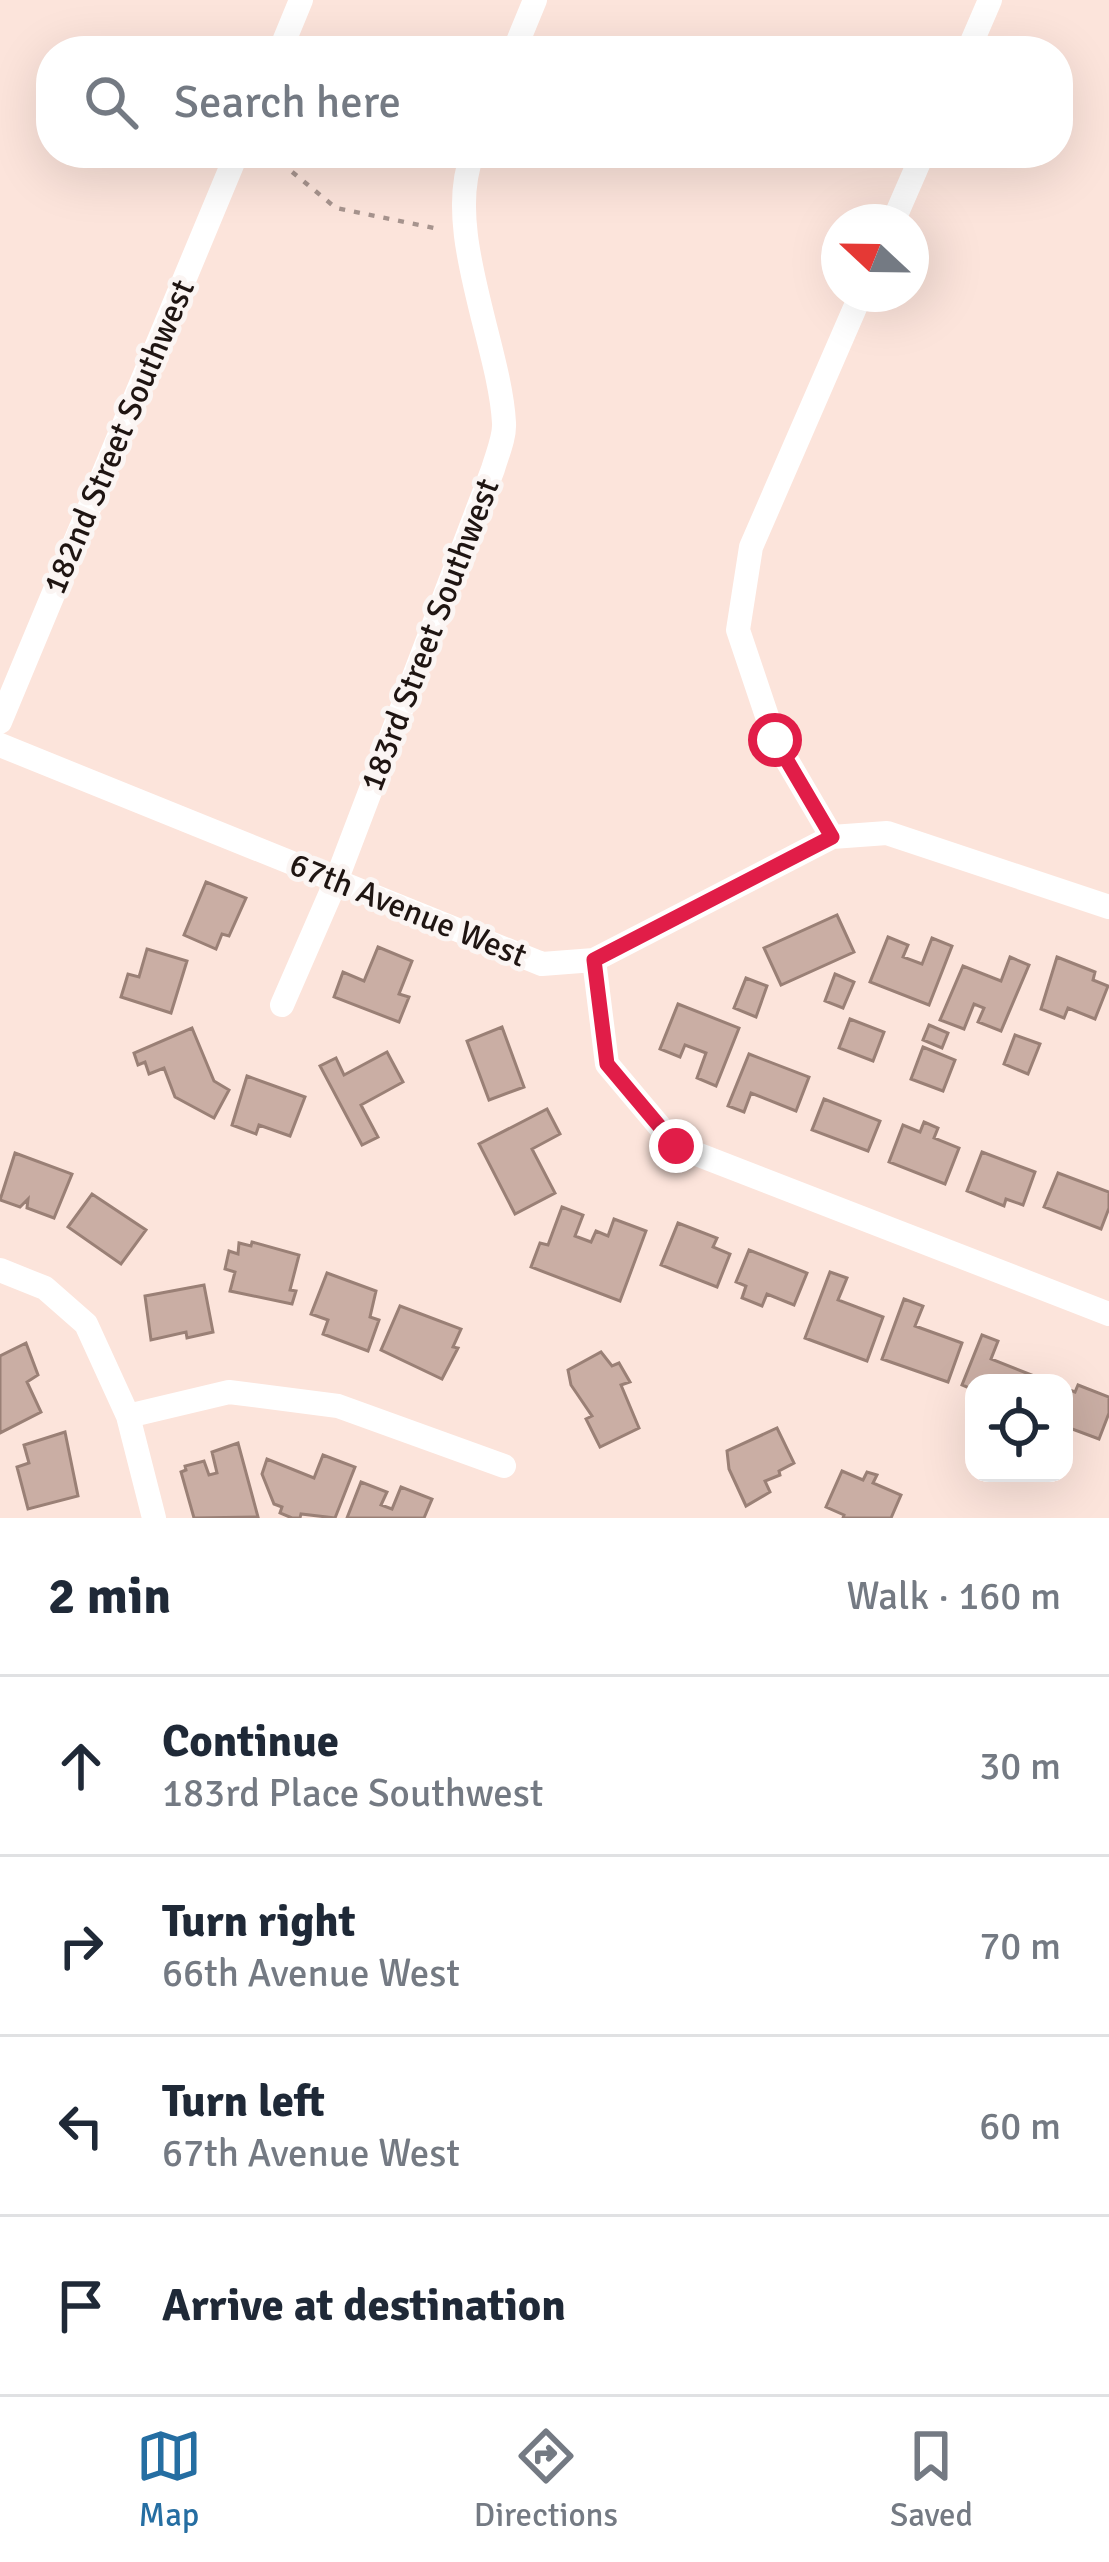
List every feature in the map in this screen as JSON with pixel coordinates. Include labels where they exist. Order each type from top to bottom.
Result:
[{"type":"street","points":[[286,36],[301,0]]},
{"type":"street","points":[[520,36],[535,0]]},
{"type":"street","points":[[974,36],[990,0]]},
{"type":"street","name":"182nd Street Southwest","points":[[0,722],[231,168]]},
{"type":"street","name":"183rd Street Southwest","points":[[281,1004],[336,881],[493,469],[505,426],[468,244],[467,168]]},
{"type":"street","points":[[901,204],[916,168]]},
{"type":"street","points":[[832,837],[775,740],[738,630],[751,547],[854,312]]},
{"type":"street","name":"67th Avenue West","points":[[0,745],[542,964],[594,960]]},
{"type":"street","points":[[1109,907],[887,832],[832,837],[594,960],[607,1064],[676,1146],[1109,1314]]},
{"type":"street","points":[[0,1270],[45,1288],[86,1324],[128,1416],[154,1518]]},
{"type":"street","points":[[128,1416],[230,1392],[338,1406],[504,1466]]},
{"type":"path","points":[[287,168],[336,208],[468,244]]},
{"type":"building","points":[[206,882],[246,898],[229,936],[222,934],[216,949],[184,935]]},
{"type":"building","points":[[837,915],[854,952],[781,985],[764,948]]},
{"type":"building","points":[[888,937],[908,945],[903,957],[922,964],[932,938],[952,946],[929,1005],[870,982]]},
{"type":"building","points":[[378,947],[412,961],[399,994],[409,997],[399,1022],[334,997],[343,972],[364,981]]},
{"type":"building","points":[[147,949],[187,961],[171,1013],[121,997],[128,974],[139,977]]},
{"type":"building","points":[[1010,957],[1029,965],[1001,1031],[978,1022],[984,1008],[974,1004],[964,1029],[940,1020],[963,966],[1001,981]]},
{"type":"building","points":[[1057,957],[1095,972],[1093,980],[1108,986],[1095,1019],[1068,1008],[1064,1018],[1041,1009]]},
{"type":"building","points":[[835,974],[854,982],[843,1008],[825,1001]]},
{"type":"building","points":[[746,978],[767,986],[756,1017],[734,1008]]},
{"type":"building","points":[[678,1004],[739,1028],[716,1086],[697,1078],[706,1053],[685,1045],[680,1057],[660,1049]]},
{"type":"building","points":[[850,1019],[884,1032],[873,1061],[839,1048]]},
{"type":"building","points":[[929,1025],[948,1033],[942,1048],[923,1040]]},
{"type":"building","points":[[502,1027],[524,1087],[489,1100],[467,1041]]},
{"type":"building","points":[[192,1028],[214,1081],[229,1090],[214,1118],[175,1097],[164,1068],[149,1074],[145,1062],[138,1065],[134,1053]]},
{"type":"building","points":[[1015,1035],[1040,1044],[1028,1074],[1004,1064]]},
{"type":"building","points":[[923,1047],[955,1060],[943,1091],[911,1079]]},
{"type":"building","points":[[387,1052],[403,1082],[361,1105],[378,1137],[362,1145],[320,1066],[336,1058],[344,1075]]},
{"type":"building","points":[[749,1054],[809,1077],[796,1111],[751,1093],[744,1112],[728,1106]]},
{"type":"building","points":[[247,1076],[305,1097],[290,1136],[259,1125],[256,1134],[232,1125]]},
{"type":"building","points":[[824,1099],[880,1121],[868,1151],[812,1130]]},
{"type":"building","points":[[547,1109],[560,1134],[532,1149],[555,1193],[515,1214],[479,1144]]},
{"type":"building","points":[[924,1122],[938,1128],[934,1138],[959,1148],[945,1184],[889,1162],[903,1125],[920,1132]]},
{"type":"building","points":[[982,1152],[1035,1172],[1023,1205],[1006,1199],[1004,1206],[967,1191]]},
{"type":"building","points":[[15,1153],[72,1174],[54,1218],[27,1208],[28,1199],[20,1207],[0,1200]]},
{"type":"building","points":[[1058,1173],[1109,1192],[1101,1229],[1044,1207]]},
{"type":"building","points":[[92,1194],[146,1230],[121,1264],[68,1227]]},
{"type":"building","points":[[562,1207],[583,1215],[575,1236],[591,1242],[596,1231],[608,1236],[614,1219],[646,1231],[620,1301],[531,1267],[540,1243],[548,1245]]},
{"type":"building","points":[[678,1223],[717,1238],[713,1247],[730,1254],[717,1287],[661,1265]]},
{"type":"building","points":[[252,1242],[299,1255],[290,1290],[296,1291],[292,1304],[230,1291],[235,1272],[225,1269],[229,1251],[238,1254],[239,1243],[251,1246]]},
{"type":"building","points":[[749,1250],[807,1273],[794,1305],[767,1294],[762,1306],[742,1298],[746,1286],[736,1282]]},
{"type":"building","points":[[830,1272],[847,1278],[838,1300],[883,1317],[867,1361],[805,1338]]},
{"type":"building","points":[[327,1273],[376,1291],[370,1317],[379,1320],[368,1351],[323,1334],[328,1320],[311,1314]]},
{"type":"building","points":[[204,1285],[213,1332],[151,1340],[145,1296]]},
{"type":"building","points":[[904,1299],[923,1306],[915,1326],[962,1343],[948,1382],[882,1359]]},
{"type":"building","points":[[400,1306],[461,1329],[453,1347],[458,1348],[442,1379],[381,1350]]},
{"type":"building","points":[[982,1335],[998,1341],[991,1359],[1029,1374],[966,1374]]},
{"type":"building","points":[[26,1343],[38,1375],[27,1382],[41,1412],[0,1433],[0,1356]]},
{"type":"building","points":[[601,1352],[612,1366],[619,1363],[630,1382],[621,1385],[639,1428],[600,1447],[586,1419],[592,1416],[571,1385],[568,1370]]},
{"type":"building","points":[[1078,1385],[1109,1397],[1109,1413],[1099,1439],[1073,1429]]},
{"type":"building","points":[[777,1428],[794,1463],[765,1481],[770,1492],[746,1506],[729,1469],[727,1451]]},
{"type":"building","points":[[65,1432],[78,1496],[28,1509],[17,1467],[29,1463],[24,1445]]},
{"type":"building","points":[[238,1443],[258,1517],[194,1518],[181,1472],[185,1466],[204,1461],[209,1475],[217,1473],[212,1452]]},
{"type":"building","points":[[323,1455],[355,1467],[335,1518],[301,1514],[292,1518],[280,1513],[282,1507],[274,1504],[262,1474],[267,1459],[314,1478]]},
{"type":"building","points":[[842,1471],[863,1480],[867,1472],[877,1475],[873,1483],[901,1495],[891,1518],[843,1518],[826,1507]]},
{"type":"building","points":[[361,1482],[387,1492],[381,1505],[392,1509],[401,1487],[432,1499],[424,1518],[347,1518]]},
{"type":"route","points":[[676,1146],[607,1064],[594,960],[832,837],[775,740]]}]
